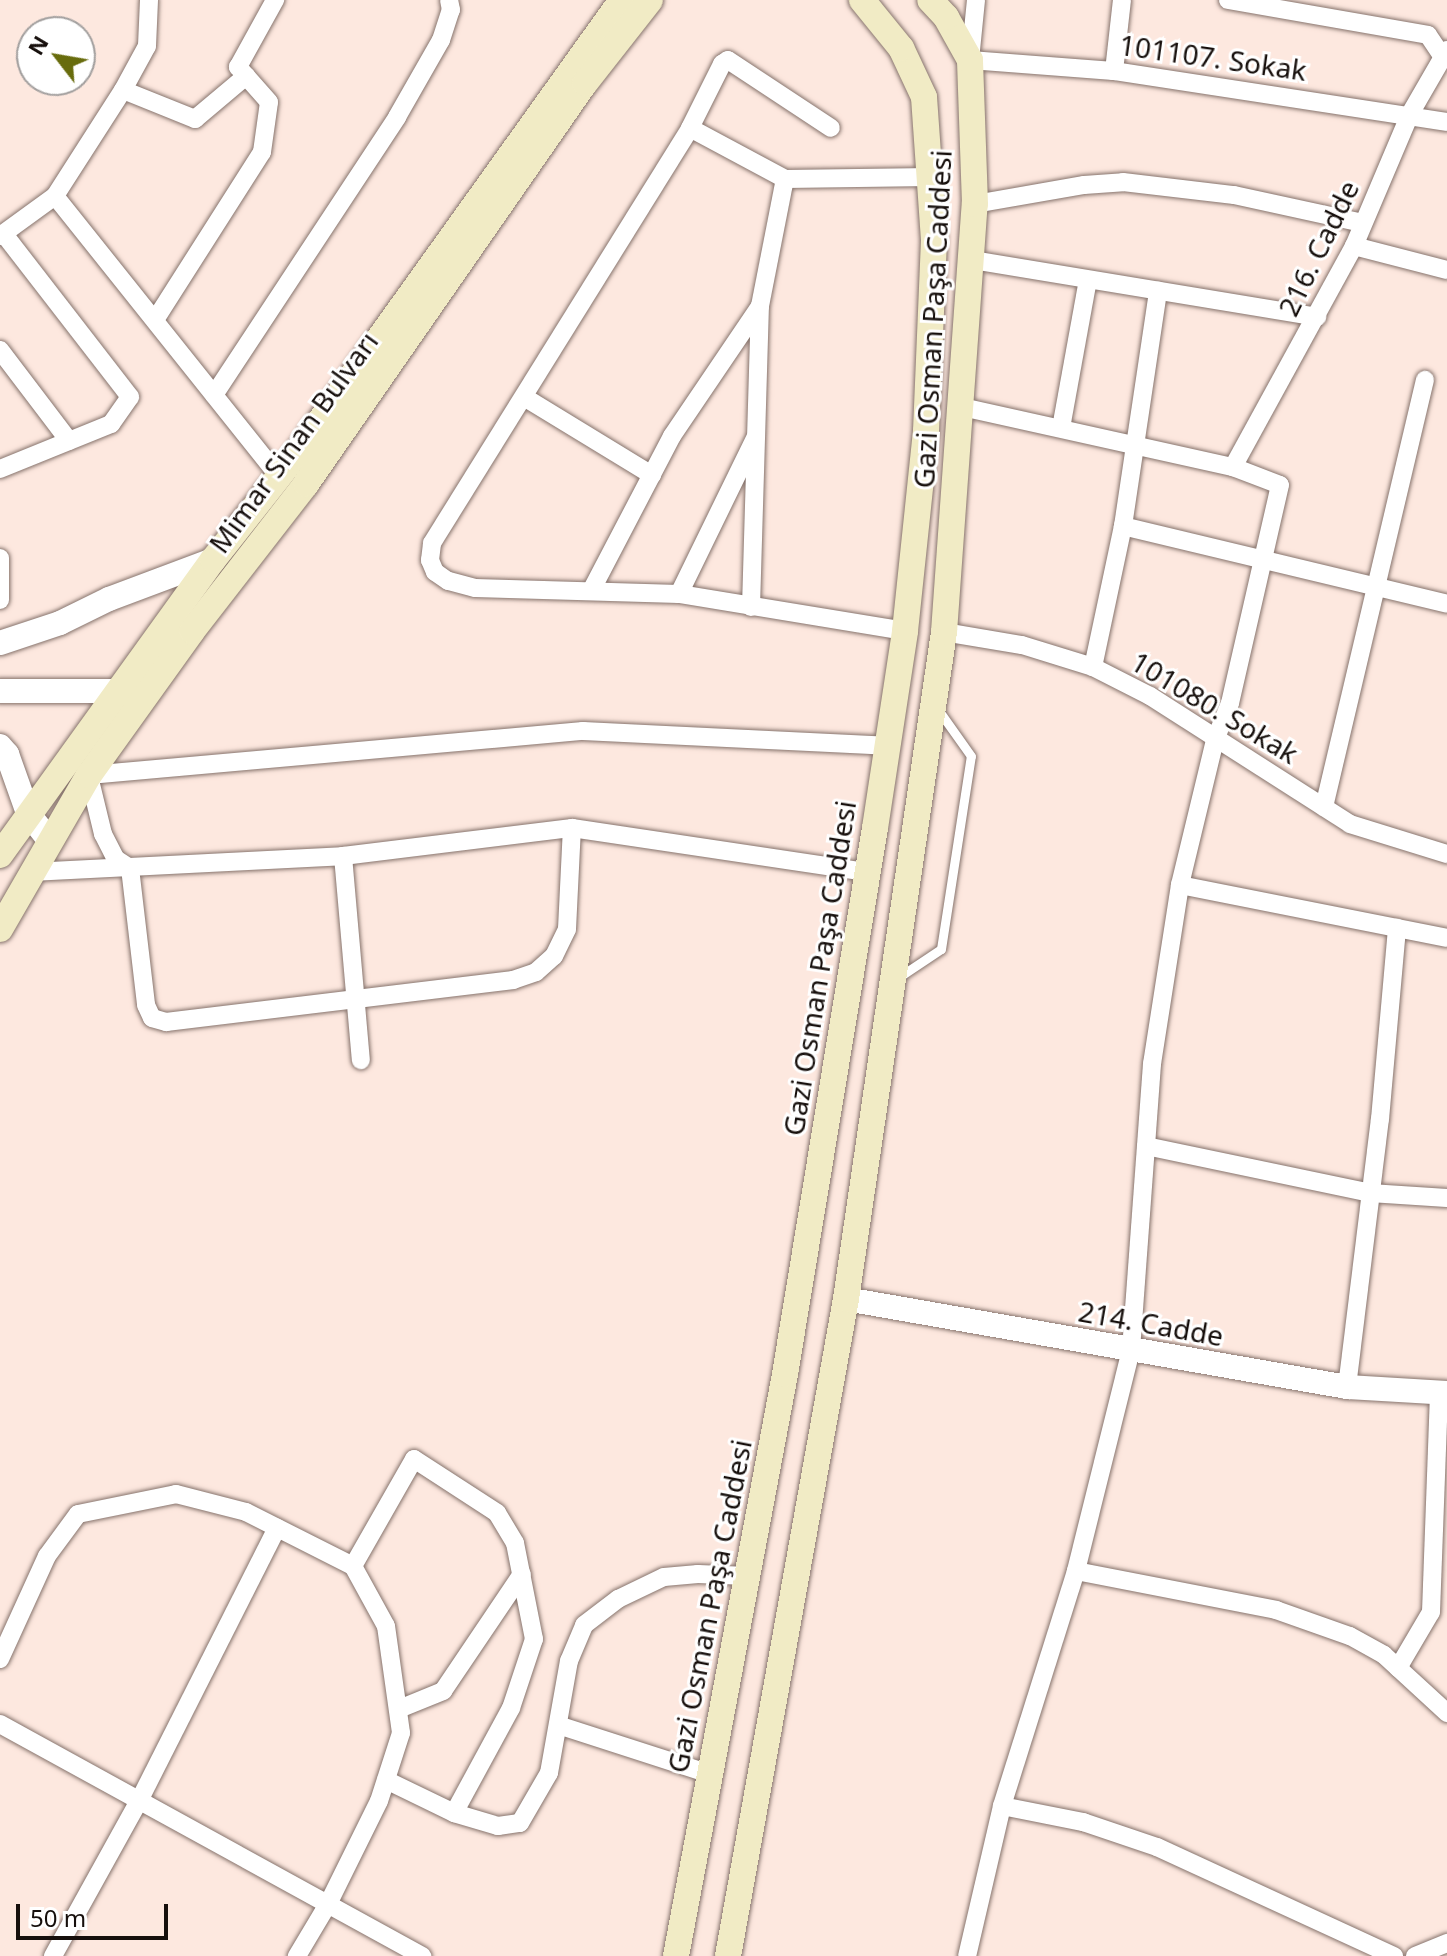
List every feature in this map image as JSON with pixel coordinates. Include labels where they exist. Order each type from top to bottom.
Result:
[{"type":"main road","name":"Mimar Sinan Bulvarı","points":[[0,855],[213,560],[304,443],[622,0]]},
{"type":"main road","name":"Mimar Sinan Bulvarı","points":[[0,929],[30,872],[89,775],[192,631],[306,484],[585,83],[650,0]]},
{"type":"main road","name":"Gazi Osman Paşa Caddesi","points":[[676,1956],[785,1374],[905,631],[926,431],[934,240],[924,97],[901,48],[862,0]]},
{"type":"main road","name":"Gazi Osman Paşa Caddesi","points":[[728,1956],[846,1299],[944,632],[975,204],[970,60],[946,17],[930,0]]},
{"type":"street","points":[[0,469],[111,424],[130,397],[2,235],[55,196],[123,90],[147,46],[149,0]]},
{"type":"street","points":[[155,320],[262,152],[269,102],[238,67],[275,0]]},
{"type":"street","points":[[214,395],[397,117],[441,40],[451,10],[449,0]]},
{"type":"street","name":"Gazi Osman Paşa Caddesi","points":[[970,60],[976,0]]},
{"type":"street","points":[[1114,71],[1122,0]]},
{"type":"street","points":[[1228,0],[1428,35],[1444,53]]},
{"type":"street","name":"216. Cadde","points":[[1233,467],[1354,246],[1410,114],[1444,53]]},
{"type":"street","points":[[831,128],[728,60],[722,64],[690,128],[432,543],[430,560],[435,572],[448,581],[475,588],[679,594],[905,631]]},
{"type":"street","name":"101107. Sokak","points":[[970,60],[1114,71],[1447,122]]},
{"type":"street","points":[[123,90],[195,119],[246,76]]},
{"type":"street","points":[[690,128],[785,179],[931,177]]},
{"type":"street","points":[[751,607],[760,306],[785,179]]},
{"type":"street","points":[[975,204],[1084,185],[1123,182],[1234,195],[1362,223]]},
{"type":"street","points":[[55,196],[277,474]]},
{"type":"street","points":[[1354,246],[1447,270]]},
{"type":"street","points":[[973,260],[1317,317]]},
{"type":"street","points":[[1061,428],[1088,280]]},
{"type":"street","points":[[1093,667],[1123,526],[1158,291]]},
{"type":"street","points":[[591,591],[672,436],[760,306]]},
{"type":"street","points":[[0,350],[69,441]]},
{"type":"street","points":[[1324,807],[1425,380]]},
{"type":"street","points":[[524,397],[652,475]]},
{"type":"street","points":[[962,407],[1233,467],[1280,485],[1230,703],[1215,740],[1180,885],[1152,1064],[1131,1350],[1076,1571],[1002,1806],[967,1956]]},
{"type":"street","points":[[679,594],[757,433]]},
{"type":"street","points":[[1123,526],[1447,604]]},
{"type":"street","points":[[0,558],[0,600]]},
{"type":"street","points":[[0,643],[60,623],[109,599],[213,560]]},
{"type":"street","name":"101080. Sokak","points":[[944,632],[1022,645],[1093,667],[1150,696],[1350,824],[1447,854]]},
{"type":"street","points":[[0,691],[116,693],[152,690]]},
{"type":"street","points":[[89,775],[583,731],[887,746]]},
{"type":"street","points":[[77,745],[89,775],[103,834],[116,859],[130,868]]},
{"type":"street","points":[[0,746],[7,754],[28,813],[49,840]]},
{"type":"street","points":[[130,868],[146,1005],[152,1018],[166,1022],[513,980],[536,972],[554,956],[567,929],[572,828]]},
{"type":"street","points":[[30,872],[343,856],[572,828],[867,872]]},
{"type":"street","points":[[343,856],[361,1060]]},
{"type":"street","points":[[1180,885],[1447,938]]},
{"type":"street","points":[[1347,1387],[1397,928]]},
{"type":"street","points":[[1146,1146],[1370,1193],[1447,1198]]},
{"type":"street","name":"214. Cadde","points":[[846,1299],[1347,1387],[1443,1393]]},
{"type":"street","points":[[1398,1668],[1439,1614],[1443,1393]]},
{"type":"street","points":[[353,1566],[414,1459],[497,1513],[515,1543],[534,1639],[511,1708],[454,1813]]},
{"type":"street","points":[[0,1659],[47,1556],[78,1514],[176,1494],[246,1512],[353,1566],[386,1626],[401,1733],[386,1780],[328,1904],[297,1956]]},
{"type":"street","points":[[53,1956],[139,1801],[277,1528]]},
{"type":"street","points":[[1076,1571],[1276,1610],[1350,1636],[1384,1655],[1447,1713]]},
{"type":"street","points":[[399,1709],[443,1691],[522,1574]]},
{"type":"street","points":[[386,1780],[454,1813],[498,1826],[520,1823],[549,1773],[569,1661],[584,1625],[618,1599],[664,1577],[698,1574],[748,1576]]},
{"type":"street","points":[[0,1724],[422,1956]]},
{"type":"street","points":[[558,1725],[710,1774]]},
{"type":"street","points":[[1002,1806],[1083,1822],[1157,1847],[1394,1956]]},
{"type":"street","points":[[1415,1956],[1447,1943]]},
{"type":"lane","points":[[893,982],[941,949],[971,756],[933,703]]}]
